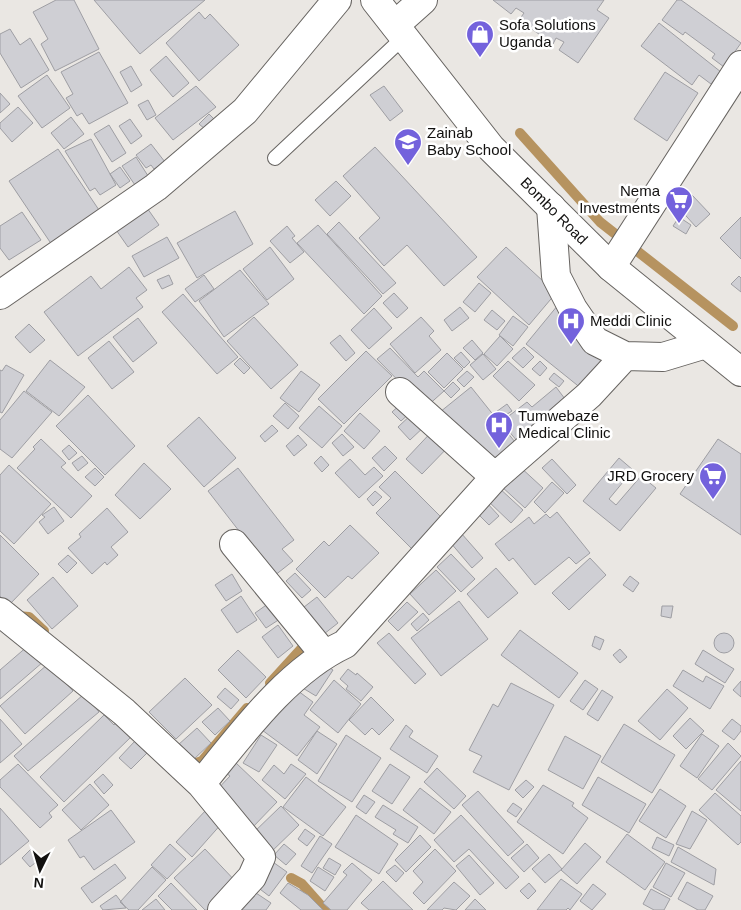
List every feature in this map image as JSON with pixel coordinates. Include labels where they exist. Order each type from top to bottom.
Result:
[{"type":"street","points":[[0,295],[156,187],[245,111],[337,0]]},
{"type":"street","name":"Bombo Road","points":[[375,0],[490,148],[611,267],[741,372]]},
{"type":"street","points":[[399,31],[423,0]]},
{"type":"street","points":[[611,267],[741,65]]},
{"type":"street","points":[[551,207],[556,276],[573,309],[595,340],[625,356],[663,357],[706,344]]},
{"type":"street","points":[[201,784],[271,701],[324,654],[345,644],[495,477],[589,395],[625,356]]},
{"type":"street","points":[[400,392],[495,477]]},
{"type":"street","points":[[234,544],[324,654]]},
{"type":"street","points":[[0,612],[124,712],[201,784],[261,857],[252,877],[222,910]]},
{"type":"lane","points":[[275,158],[399,31]]},
{"type":"building","points":[[56,0],[74,0],[99,49],[55,71],[41,44],[48,39],[33,12]]},
{"type":"building","points":[[94,0],[205,0],[140,54]]},
{"type":"building","points":[[493,0],[604,0],[597,10],[609,18],[578,63],[559,50],[564,42],[556,38],[553,44],[519,20],[524,13],[516,8],[511,14]]},
{"type":"building","points":[[677,0],[681,0],[741,43],[724,67],[712,58],[715,54],[685,32],[683,35],[662,20]]},
{"type":"building","points":[[199,12],[205,19],[210,14],[239,45],[199,81],[166,43]]},
{"type":"building","points":[[659,23],[721,72],[711,84],[699,75],[692,85],[641,46]]},
{"type":"building","points":[[10,29],[20,45],[30,38],[49,70],[21,88],[0,53],[0,34]]},
{"type":"building","points":[[99,52],[128,103],[89,124],[82,113],[77,116],[66,98],[73,94],[61,72]]},
{"type":"building","points":[[166,56],[189,83],[173,97],[150,70]]},
{"type":"building","points":[[131,66],[142,85],[131,92],[120,72]]},
{"type":"building","points":[[665,72],[698,93],[667,141],[634,119]]},
{"type":"building","points":[[47,75],[70,108],[42,128],[18,96]]},
{"type":"building","points":[[196,86],[216,107],[173,140],[155,118]]},
{"type":"building","points":[[384,86],[403,111],[390,121],[370,95]]},
{"type":"building","points":[[0,93],[10,104],[0,113]]},
{"type":"building","points":[[148,100],[156,115],[147,120],[138,105]]},
{"type":"building","points":[[18,107],[33,123],[12,142],[0,128],[0,123]]},
{"type":"building","points":[[209,114],[214,119],[205,129],[199,124]]},
{"type":"building","points":[[71,117],[84,134],[64,149],[51,133]]},
{"type":"building","points":[[130,119],[142,136],[131,144],[119,126]]},
{"type":"building","points":[[109,125],[126,153],[112,162],[94,134]]},
{"type":"building","points":[[91,139],[116,185],[100,195],[95,188],[90,191],[65,151]]},
{"type":"building","points":[[151,144],[165,162],[154,169],[151,165],[146,168],[136,155]]},
{"type":"building","points":[[375,147],[477,257],[444,286],[407,245],[384,266],[359,238],[380,218],[343,176]]},
{"type":"building","points":[[58,149],[101,213],[52,245],[9,181]]},
{"type":"building","points":[[136,157],[150,179],[137,188],[122,166]]},
{"type":"building","points":[[120,167],[130,181],[120,188],[110,174]]},
{"type":"building","points":[[336,181],[351,196],[330,216],[315,200]]},
{"type":"building","points":[[692,195],[710,214],[696,227],[678,207]]},
{"type":"building","points":[[145,205],[159,225],[128,247],[114,227]]},
{"type":"building","points":[[235,211],[253,244],[197,278],[177,243]]},
{"type":"building","points":[[22,212],[41,240],[9,260],[0,248],[0,226]]},
{"type":"building","points":[[679,217],[691,225],[686,234],[673,226]]},
{"type":"building","points":[[741,217],[741,259],[720,238]]},
{"type":"building","points":[[339,222],[396,283],[383,294],[327,234]]},
{"type":"building","points":[[318,225],[382,296],[364,314],[297,243]]},
{"type":"building","points":[[287,226],[295,236],[292,238],[304,252],[290,263],[270,241]]},
{"type":"building","points":[[167,237],[179,258],[144,277],[132,256]]},
{"type":"building","points":[[270,247],[294,279],[267,300],[243,269]]},
{"type":"building","points":[[506,247],[556,293],[529,325],[477,277]]},
{"type":"building","points":[[129,267],[147,290],[136,298],[143,307],[78,356],[44,312],[91,276],[101,289]]},
{"type":"building","points":[[240,270],[269,304],[224,337],[199,301]]},
{"type":"building","points":[[169,275],[173,284],[162,289],[157,280]]},
{"type":"building","points":[[204,275],[214,289],[195,302],[185,289]]},
{"type":"building","points":[[739,276],[741,278],[741,292],[731,284]]},
{"type":"building","points":[[479,283],[491,293],[475,312],[463,302]]},
{"type":"building","points":[[394,293],[408,308],[397,318],[383,303]]},
{"type":"building","points":[[183,294],[238,357],[217,374],[162,312]]},
{"type":"building","points":[[558,305],[583,345],[604,362],[582,389],[526,344]]},
{"type":"building","points":[[460,307],[469,318],[452,331],[444,320]]},
{"type":"building","points":[[374,308],[392,328],[369,349],[351,330]]},
{"type":"building","points":[[492,310],[505,321],[497,330],[484,320]]},
{"type":"building","points":[[513,316],[528,327],[513,346],[499,335]]},
{"type":"building","points":[[254,317],[298,365],[271,389],[227,341]]},
{"type":"building","points":[[421,317],[434,331],[429,336],[441,350],[415,373],[390,344]]},
{"type":"building","points":[[138,318],[157,343],[133,362],[113,337]]},
{"type":"building","points":[[29,324],[45,340],[30,353],[15,337]]},
{"type":"building","points":[[340,335],[355,353],[346,361],[330,343]]},
{"type":"building","points":[[500,336],[513,349],[497,366],[484,354]]},
{"type":"building","points":[[472,340],[483,353],[475,360],[463,348]]},
{"type":"building","points":[[109,341],[134,372],[112,389],[88,358]]},
{"type":"building","points":[[524,347],[534,357],[523,368],[512,358]]},
{"type":"building","points":[[390,348],[418,377],[424,371],[444,391],[425,408],[377,359]]},
{"type":"building","points":[[366,351],[392,376],[344,424],[318,399]]},
{"type":"building","points":[[461,352],[470,362],[464,368],[454,358]]},
{"type":"building","points":[[447,353],[463,369],[444,388],[428,372]]},
{"type":"building","points":[[483,354],[496,369],[483,380],[470,365]]},
{"type":"building","points":[[240,358],[250,368],[244,374],[234,364]]},
{"type":"building","points":[[50,360],[85,387],[59,416],[26,391]]},
{"type":"building","points":[[508,361],[535,385],[519,401],[493,376]]},
{"type":"building","points":[[540,361],[547,368],[540,376],[532,369]]},
{"type":"building","points":[[6,365],[24,375],[2,413],[0,412],[0,370],[2,371]]},
{"type":"building","points":[[301,371],[320,385],[299,412],[280,398]]},
{"type":"building","points":[[467,371],[474,377],[464,387],[457,380]]},
{"type":"building","points":[[554,373],[564,381],[559,387],[549,379]]},
{"type":"building","points":[[453,382],[460,389],[451,398],[444,391]]},
{"type":"building","points":[[471,387],[515,442],[484,466],[440,412]]},
{"type":"building","points":[[556,387],[568,403],[518,442],[501,422],[527,402],[532,407]]},
{"type":"building","points":[[24,391],[52,412],[12,458],[0,449],[0,420]]},
{"type":"building","points":[[88,395],[135,446],[105,475],[56,426]]},
{"type":"building","points":[[285,403],[299,416],[288,429],[273,416]]},
{"type":"building","points":[[402,403],[411,412],[401,421],[392,412]]},
{"type":"building","points":[[507,404],[512,411],[501,418],[496,412]]},
{"type":"building","points":[[319,406],[342,426],[322,448],[299,428]]},
{"type":"building","points":[[414,412],[426,425],[410,440],[398,427]]},
{"type":"building","points":[[360,413],[380,431],[364,449],[344,431]]},
{"type":"building","points":[[199,417],[236,458],[204,487],[167,446]]},
{"type":"building","points":[[272,425],[278,431],[265,442],[260,436]]},
{"type":"building","points":[[437,426],[454,441],[422,474],[406,459]]},
{"type":"building","points":[[342,434],[354,447],[343,456],[332,443]]},
{"type":"building","points":[[298,435],[307,445],[294,456],[286,446]]},
{"type":"building","points":[[41,439],[66,463],[61,467],[92,496],[71,518],[17,468],[35,449],[33,447]]},
{"type":"building","points":[[718,439],[741,454],[741,535],[680,494]]},
{"type":"building","points":[[69,445],[77,453],[69,460],[62,451]]},
{"type":"building","points":[[385,446],[397,458],[384,471],[372,458]]},
{"type":"building","points":[[82,456],[88,463],[78,471],[72,463]]},
{"type":"building","points":[[321,456],[329,465],[322,472],[314,463]]},
{"type":"building","points":[[619,458],[633,470],[609,499],[616,505],[641,476],[656,488],[620,531],[583,501]]},
{"type":"building","points":[[350,459],[365,475],[374,467],[383,476],[359,498],[335,473]]},
{"type":"building","points":[[552,459],[576,485],[567,494],[542,468]]},
{"type":"building","points":[[144,463],[171,489],[140,519],[115,495]]},
{"type":"building","points":[[9,465],[51,504],[14,544],[0,531],[0,475]]},
{"type":"building","points":[[519,466],[543,488],[525,508],[501,486]]},
{"type":"building","points":[[95,468],[104,477],[95,486],[85,477]]},
{"type":"building","points":[[238,468],[294,540],[282,549],[293,561],[274,576],[208,491]]},
{"type":"building","points":[[395,471],[443,519],[413,550],[376,513],[391,498],[379,487]]},
{"type":"building","points":[[552,482],[564,493],[545,513],[534,502]]},
{"type":"building","points":[[498,487],[523,510],[511,523],[487,500]]},
{"type":"building","points":[[375,491],[382,497],[373,506],[367,499]]},
{"type":"building","points":[[487,503],[499,516],[489,525],[476,512]]},
{"type":"building","points":[[54,507],[64,521],[48,534],[39,522],[45,517],[42,515]]},
{"type":"building","points":[[107,508],[128,532],[111,547],[118,555],[107,565],[105,562],[92,574],[68,548],[81,537],[79,534]]},
{"type":"building","points":[[557,512],[590,553],[576,564],[569,557],[535,585],[513,558],[509,561],[495,544],[529,517],[534,524],[546,514],[550,518]]},
{"type":"building","points":[[350,525],[379,553],[352,579],[348,576],[325,598],[296,569],[324,541],[329,546]]},
{"type":"building","points":[[461,533],[483,558],[472,568],[450,542]]},
{"type":"building","points":[[0,535],[39,574],[9,605],[0,596]]},
{"type":"building","points":[[451,554],[475,579],[461,592],[437,567]]},
{"type":"building","points":[[68,555],[77,563],[67,573],[58,564]]},
{"type":"building","points":[[590,558],[606,575],[569,610],[552,593]]},
{"type":"building","points":[[496,568],[518,593],[488,618],[467,594]]},
{"type":"building","points":[[436,570],[456,591],[429,615],[410,594]]},
{"type":"building","points":[[295,573],[311,590],[302,598],[286,581]]},
{"type":"building","points":[[232,574],[242,591],[226,601],[215,585]]},
{"type":"building","points":[[630,576],[639,583],[633,592],[623,585]]},
{"type":"building","points":[[53,577],[78,606],[52,629],[27,600]]},
{"type":"building","points":[[241,596],[257,620],[237,633],[221,610]]},
{"type":"building","points":[[317,597],[338,623],[315,641],[295,614]]},
{"type":"building","points":[[272,601],[283,617],[266,628],[255,613]]},
{"type":"building","points":[[459,601],[488,639],[441,676],[411,638]]},
{"type":"building","points":[[407,602],[418,612],[398,631],[388,621]]},
{"type":"building","points":[[662,606],[673,606],[671,618],[661,616]]},
{"type":"building","points":[[423,613],[429,620],[417,631],[411,624]]},
{"type":"building","points":[[278,625],[293,646],[278,658],[262,637]]},
{"type":"building","points":[[520,630],[578,673],[559,698],[501,655]]},
{"type":"building","points":[[389,633],[426,674],[415,684],[377,643]]},
{"type":"building","points":[[720,633],[728,633],[734,639],[734,647],[728,653],[720,653],[714,647],[714,639]]},
{"type":"building","points":[[595,636],[604,640],[600,650],[592,646]]},
{"type":"building","points":[[29,645],[43,662],[0,699],[0,670]]},
{"type":"building","points":[[620,649],[627,657],[620,663],[613,655]]},
{"type":"building","points":[[238,650],[266,677],[246,698],[218,670]]},
{"type":"building","points":[[703,650],[734,669],[725,683],[695,664]]},
{"type":"building","points":[[319,661],[333,670],[316,696],[301,687]]},
{"type":"building","points":[[48,664],[73,691],[25,734],[0,706]]},
{"type":"building","points":[[348,669],[356,675],[357,673],[373,687],[361,701],[346,689],[348,686],[340,679]]},
{"type":"building","points":[[683,670],[703,682],[706,676],[724,686],[710,709],[673,686]]},
{"type":"building","points":[[185,678],[212,705],[176,739],[149,712]]},
{"type":"building","points":[[334,680],[361,704],[338,733],[310,710]]},
{"type":"building","points":[[585,680],[598,689],[583,710],[570,701]]},
{"type":"building","points":[[741,681],[741,697],[733,690]]},
{"type":"building","points":[[511,683],[554,705],[509,790],[473,772],[482,756],[469,750],[493,704],[498,707]]},
{"type":"building","points":[[225,688],[239,700],[231,709],[217,697]]},
{"type":"building","points":[[294,688],[313,702],[304,715],[320,727],[297,756],[262,730]]},
{"type":"building","points":[[667,689],[688,708],[660,740],[638,721]]},
{"type":"building","points":[[602,690],[613,697],[598,721],[587,714]]},
{"type":"building","points":[[84,694],[99,712],[28,771],[14,756]]},
{"type":"building","points":[[371,697],[394,720],[379,735],[372,728],[365,735],[349,720]]},
{"type":"building","points":[[218,708],[230,721],[215,735],[202,722]]},
{"type":"building","points":[[104,715],[114,725],[117,721],[132,736],[64,802],[40,777]]},
{"type":"building","points":[[690,718],[704,731],[686,749],[673,736]]},
{"type":"building","points":[[0,719],[22,744],[0,763]]},
{"type":"building","points":[[732,719],[741,726],[741,731],[734,740],[722,731]]},
{"type":"building","points":[[624,724],[675,755],[652,793],[601,762]]},
{"type":"building","points":[[406,725],[413,731],[409,737],[438,756],[427,773],[390,749]]},
{"type":"building","points":[[197,728],[211,743],[193,760],[178,745]]},
{"type":"building","points":[[317,731],[337,744],[317,774],[298,760]]},
{"type":"building","points":[[702,734],[719,746],[697,778],[680,766]]},
{"type":"building","points":[[261,735],[277,745],[259,772],[243,763]]},
{"type":"building","points":[[346,735],[381,758],[352,802],[318,781]]},
{"type":"building","points":[[565,736],[601,756],[583,789],[548,770]]},
{"type":"building","points":[[135,741],[147,753],[131,769],[119,758]]},
{"type":"building","points":[[728,743],[741,756],[712,790],[698,779]]},
{"type":"building","points":[[741,761],[741,811],[716,790]]},
{"type":"building","points":[[236,763],[277,802],[251,829],[213,794],[230,776],[226,773]]},
{"type":"building","points":[[18,764],[58,805],[49,813],[52,817],[40,828],[0,787],[0,780]]},
{"type":"building","points":[[291,764],[306,774],[285,799],[262,780],[274,765],[284,774]]},
{"type":"building","points":[[390,764],[410,777],[392,804],[372,791]]},
{"type":"building","points":[[437,768],[466,796],[454,809],[424,782]]},
{"type":"building","points":[[103,774],[113,785],[104,794],[94,782]]},
{"type":"building","points":[[306,777],[346,807],[323,836],[283,807]]},
{"type":"building","points":[[598,777],[646,804],[629,833],[582,805]]},
{"type":"building","points":[[526,780],[534,787],[523,798],[515,790]]},
{"type":"building","points":[[90,784],[109,805],[81,830],[62,810]]},
{"type":"building","points":[[543,785],[574,803],[572,806],[588,818],[563,854],[517,822]]},
{"type":"building","points":[[420,788],[451,812],[434,834],[403,810]]},
{"type":"building","points":[[660,789],[686,806],[666,838],[639,821]]},
{"type":"building","points":[[478,791],[524,842],[508,856],[462,805]]},
{"type":"building","points":[[715,793],[741,816],[741,842],[738,845],[699,810]]},
{"type":"building","points":[[364,795],[375,802],[366,814],[356,807]]},
{"type":"building","points":[[513,803],[522,809],[516,817],[507,811]]},
{"type":"building","points":[[383,805],[418,827],[408,843],[393,834],[396,830],[375,817]]},
{"type":"building","points":[[281,806],[299,825],[269,854],[251,835]]},
{"type":"building","points":[[0,808],[29,841],[0,865]]},
{"type":"building","points":[[207,809],[223,822],[192,857],[176,842]]},
{"type":"building","points":[[111,810],[135,842],[94,870],[84,856],[80,858],[68,840]]},
{"type":"building","points":[[692,811],[707,820],[690,849],[676,844]]},
{"type":"building","points":[[356,815],[398,844],[379,874],[335,847]]},
{"type":"building","points":[[461,815],[519,877],[506,889],[469,849],[454,862],[434,840]]},
{"type":"building","points":[[305,829],[315,836],[307,846],[298,839]]},
{"type":"building","points":[[627,834],[665,862],[645,890],[606,862]]},
{"type":"building","points":[[420,835],[431,847],[406,872],[395,860]]},
{"type":"building","points":[[320,836],[332,844],[312,873],[301,866]]},
{"type":"building","points":[[657,837],[674,845],[669,856],[652,848]]},
{"type":"building","points":[[585,843],[601,857],[577,884],[561,870]]},
{"type":"building","points":[[170,844],[186,859],[167,879],[151,865]]},
{"type":"building","points":[[284,844],[296,854],[286,865],[274,855]]},
{"type":"building","points":[[527,844],[539,858],[524,872],[511,858]]},
{"type":"building","points":[[678,847],[716,869],[714,885],[671,862]]},
{"type":"building","points":[[31,849],[40,859],[30,867],[22,858]]},
{"type":"building","points":[[205,849],[239,885],[211,910],[205,910],[174,878]]},
{"type":"building","points":[[435,849],[456,871],[424,904],[413,893],[423,882],[413,871]]},
{"type":"building","points":[[549,854],[562,869],[545,883],[532,869]]},
{"type":"building","points":[[469,855],[494,883],[480,895],[456,866]]},
{"type":"building","points":[[329,858],[341,865],[335,875],[323,868]]},
{"type":"building","points":[[270,860],[287,872],[269,896],[252,883]]},
{"type":"building","points":[[352,863],[372,880],[347,910],[331,910],[323,903],[347,875],[343,872]]},
{"type":"building","points":[[666,863],[685,873],[671,897],[653,887]]},
{"type":"building","points":[[115,864],[126,878],[92,903],[81,888]]},
{"type":"building","points":[[395,865],[404,873],[396,882],[386,872]]},
{"type":"building","points":[[152,867],[166,880],[138,910],[129,910],[120,902]]},
{"type":"building","points":[[318,867],[334,877],[325,891],[310,881]]},
{"type":"building","points":[[561,879],[582,894],[570,910],[568,908],[566,910],[537,910]]},
{"type":"building","points":[[383,881],[413,910],[369,910],[361,903]]},
{"type":"building","points":[[454,882],[470,896],[456,910],[444,908],[442,910],[427,910]]},
{"type":"building","points":[[687,882],[713,896],[705,910],[698,910],[678,899]]},
{"type":"building","points":[[171,883],[197,910],[172,910],[158,896]]},
{"type":"building","points":[[288,883],[308,895],[323,910],[301,910],[280,893]]},
{"type":"building","points":[[529,883],[536,891],[528,899],[520,891]]},
{"type":"building","points":[[593,884],[606,894],[592,910],[580,901]]},
{"type":"building","points":[[250,889],[271,903],[266,910],[240,910]]},
{"type":"building","points":[[651,889],[670,899],[664,910],[654,910],[643,904]]},
{"type":"building","points":[[116,895],[126,908],[103,910],[100,906]]},
{"type":"building","points":[[156,899],[165,910],[142,910]]},
{"type":"building","points":[[475,899],[486,910],[465,910]]},
{"type":"waterway","points":[[520,133],[600,222],[733,326]]},
{"type":"waterway","points":[[17,616],[29,617],[44,631]]},
{"type":"waterway","points":[[270,683],[310,639]]},
{"type":"waterway","points":[[188,759],[193,764],[202,761],[247,708]]},
{"type":"waterway","points":[[291,878],[302,884],[325,910]]},
{"type":"place","name":"Sofa Solutions Uganda","points":[[480,58]]},
{"type":"place","name":"Zainab Baby School","points":[[408,166]]},
{"type":"place","name":"Nema Investments","points":[[679,224]]},
{"type":"place","name":"Meddi Clinic","points":[[571,345]]},
{"type":"place","name":"Tumwebaze Medical Clinic","points":[[499,449]]},
{"type":"place","name":"JRD Grocery","points":[[713,500]]}]
